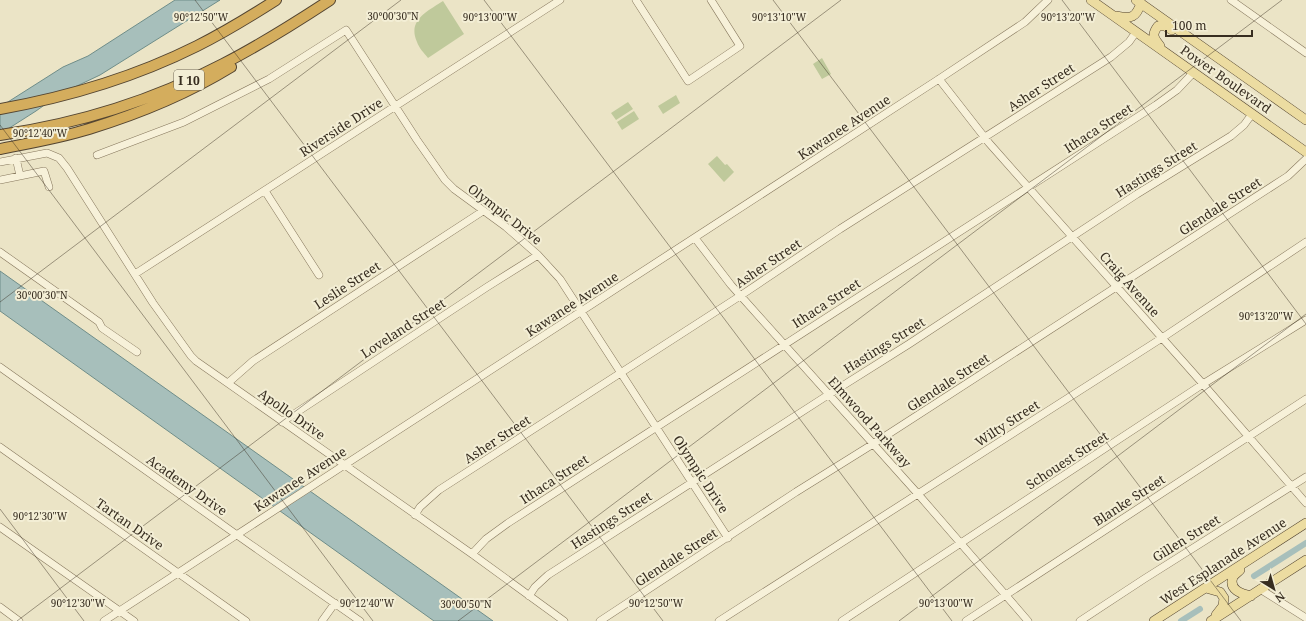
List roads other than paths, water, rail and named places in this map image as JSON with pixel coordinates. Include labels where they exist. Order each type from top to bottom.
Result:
[{"type":"highway","name":"I 10","points":[[0,109],[41,101],[94,87],[150,67],[228,30],[276,0]]},
{"type":"highway","name":"I 10","points":[[0,135],[41,128],[83,117],[140,100],[190,80],[248,51],[330,0]]},
{"type":"highway","points":[[0,149],[88,130],[137,113],[173,98],[249,56],[288,27]]},
{"type":"main road","name":"Power Boulevard","points":[[1091,0],[1306,152]]},
{"type":"main road","name":"Power Boulevard","points":[[1139,2],[1304,116]]},
{"type":"main road","points":[[1113,15],[1126,18],[1133,17],[1138,12],[1139,2]]},
{"type":"main road","points":[[1162,50],[1154,38],[1154,31],[1158,26],[1165,26],[1174,32],[1183,33]]},
{"type":"main road","points":[[1294,143],[1306,145]]},
{"type":"main road","name":"West Esplanade Avenue","points":[[1154,621],[1306,523]]},
{"type":"main road","points":[[1212,620],[1306,560]]},
{"type":"main road","points":[[1247,561],[1233,577],[1232,585],[1235,590],[1241,594],[1251,596]]},
{"type":"main road","points":[[1206,588],[1220,592],[1224,598],[1224,606],[1212,620]]},
{"type":"street","name":"Riverside Drive","points":[[135,274],[560,0]]},
{"type":"street","points":[[636,0],[688,81],[740,46],[710,0]]},
{"type":"street","name":"Kawanee Avenue","points":[[104,621],[939,79],[1025,22],[1048,0]]},
{"type":"street","points":[[1231,0],[1306,53]]},
{"type":"street","name":"Olympic Drive","points":[[97,154],[184,122],[269,79],[346,30],[417,140],[446,180],[454,189],[506,227],[538,255],[560,279],[728,538]]},
{"type":"street","name":"Asher Street","points":[[415,515],[420,507],[439,490],[740,296],[840,229],[1111,57],[1129,42],[1136,32]]},
{"type":"street","name":"Ithaca Street","points":[[472,554],[486,540],[508,523],[1156,105],[1177,90],[1194,73]]},
{"type":"street","name":"Craig Avenue","points":[[939,79],[984,138],[1249,436],[1306,503]]},
{"type":"street","name":"Hastings Street","points":[[530,596],[535,587],[548,575],[828,394],[910,344],[1137,194],[1231,136],[1244,125],[1252,114]]},
{"type":"street","name":"Apollo Drive","points":[[0,162],[47,153],[59,158],[67,168],[153,303],[191,356],[282,422],[472,554],[564,621]]},
{"type":"street","points":[[16,158],[20,176]]},
{"type":"street","name":"Glendale Street","points":[[600,621],[796,492],[873,444],[1288,176],[1306,159]]},
{"type":"street","points":[[0,180],[44,171],[49,187]]},
{"type":"street","points":[[265,191],[319,275]]},
{"type":"street","name":"Leslie Street","points":[[228,383],[253,361],[483,211]]},
{"type":"street","name":"Elmwood Parkway","points":[[695,238],[740,296],[962,543],[1028,621]]},
{"type":"street","name":"Wilty Street","points":[[718,621],[1162,338],[1306,242]]},
{"type":"street","points":[[0,252],[99,322],[102,328],[137,352]]},
{"type":"street","name":"Loveland Street","points":[[282,422],[480,291],[538,255]]},
{"type":"street","name":"Schouest Street","points":[[842,621],[1203,384],[1306,320]]},
{"type":"street","name":"Academy Drive","points":[[0,366],[360,621]]},
{"type":"street","name":"Blanke Street","points":[[966,621],[1306,399]]},
{"type":"street","name":"Tartan Drive","points":[[0,447],[246,621]]},
{"type":"street","name":"Gillen Street","points":[[1080,621],[1306,477]]},
{"type":"street","points":[[0,527],[134,621]]},
{"type":"street","points":[[1260,590],[1306,618]]},
{"type":"street","points":[[322,621],[335,603]]},
{"type":"street","points":[[0,607],[19,621]]},
{"type":"water","points":[[175,0],[220,0],[100,75],[60,94],[0,134],[0,107],[63,67],[88,56]]},
{"type":"water","points":[[0,271],[493,621],[434,621],[0,311]]},
{"type":"waterway","points":[[1254,576],[1306,543]]},
{"type":"waterway","points":[[1181,621],[1200,609]]}]
